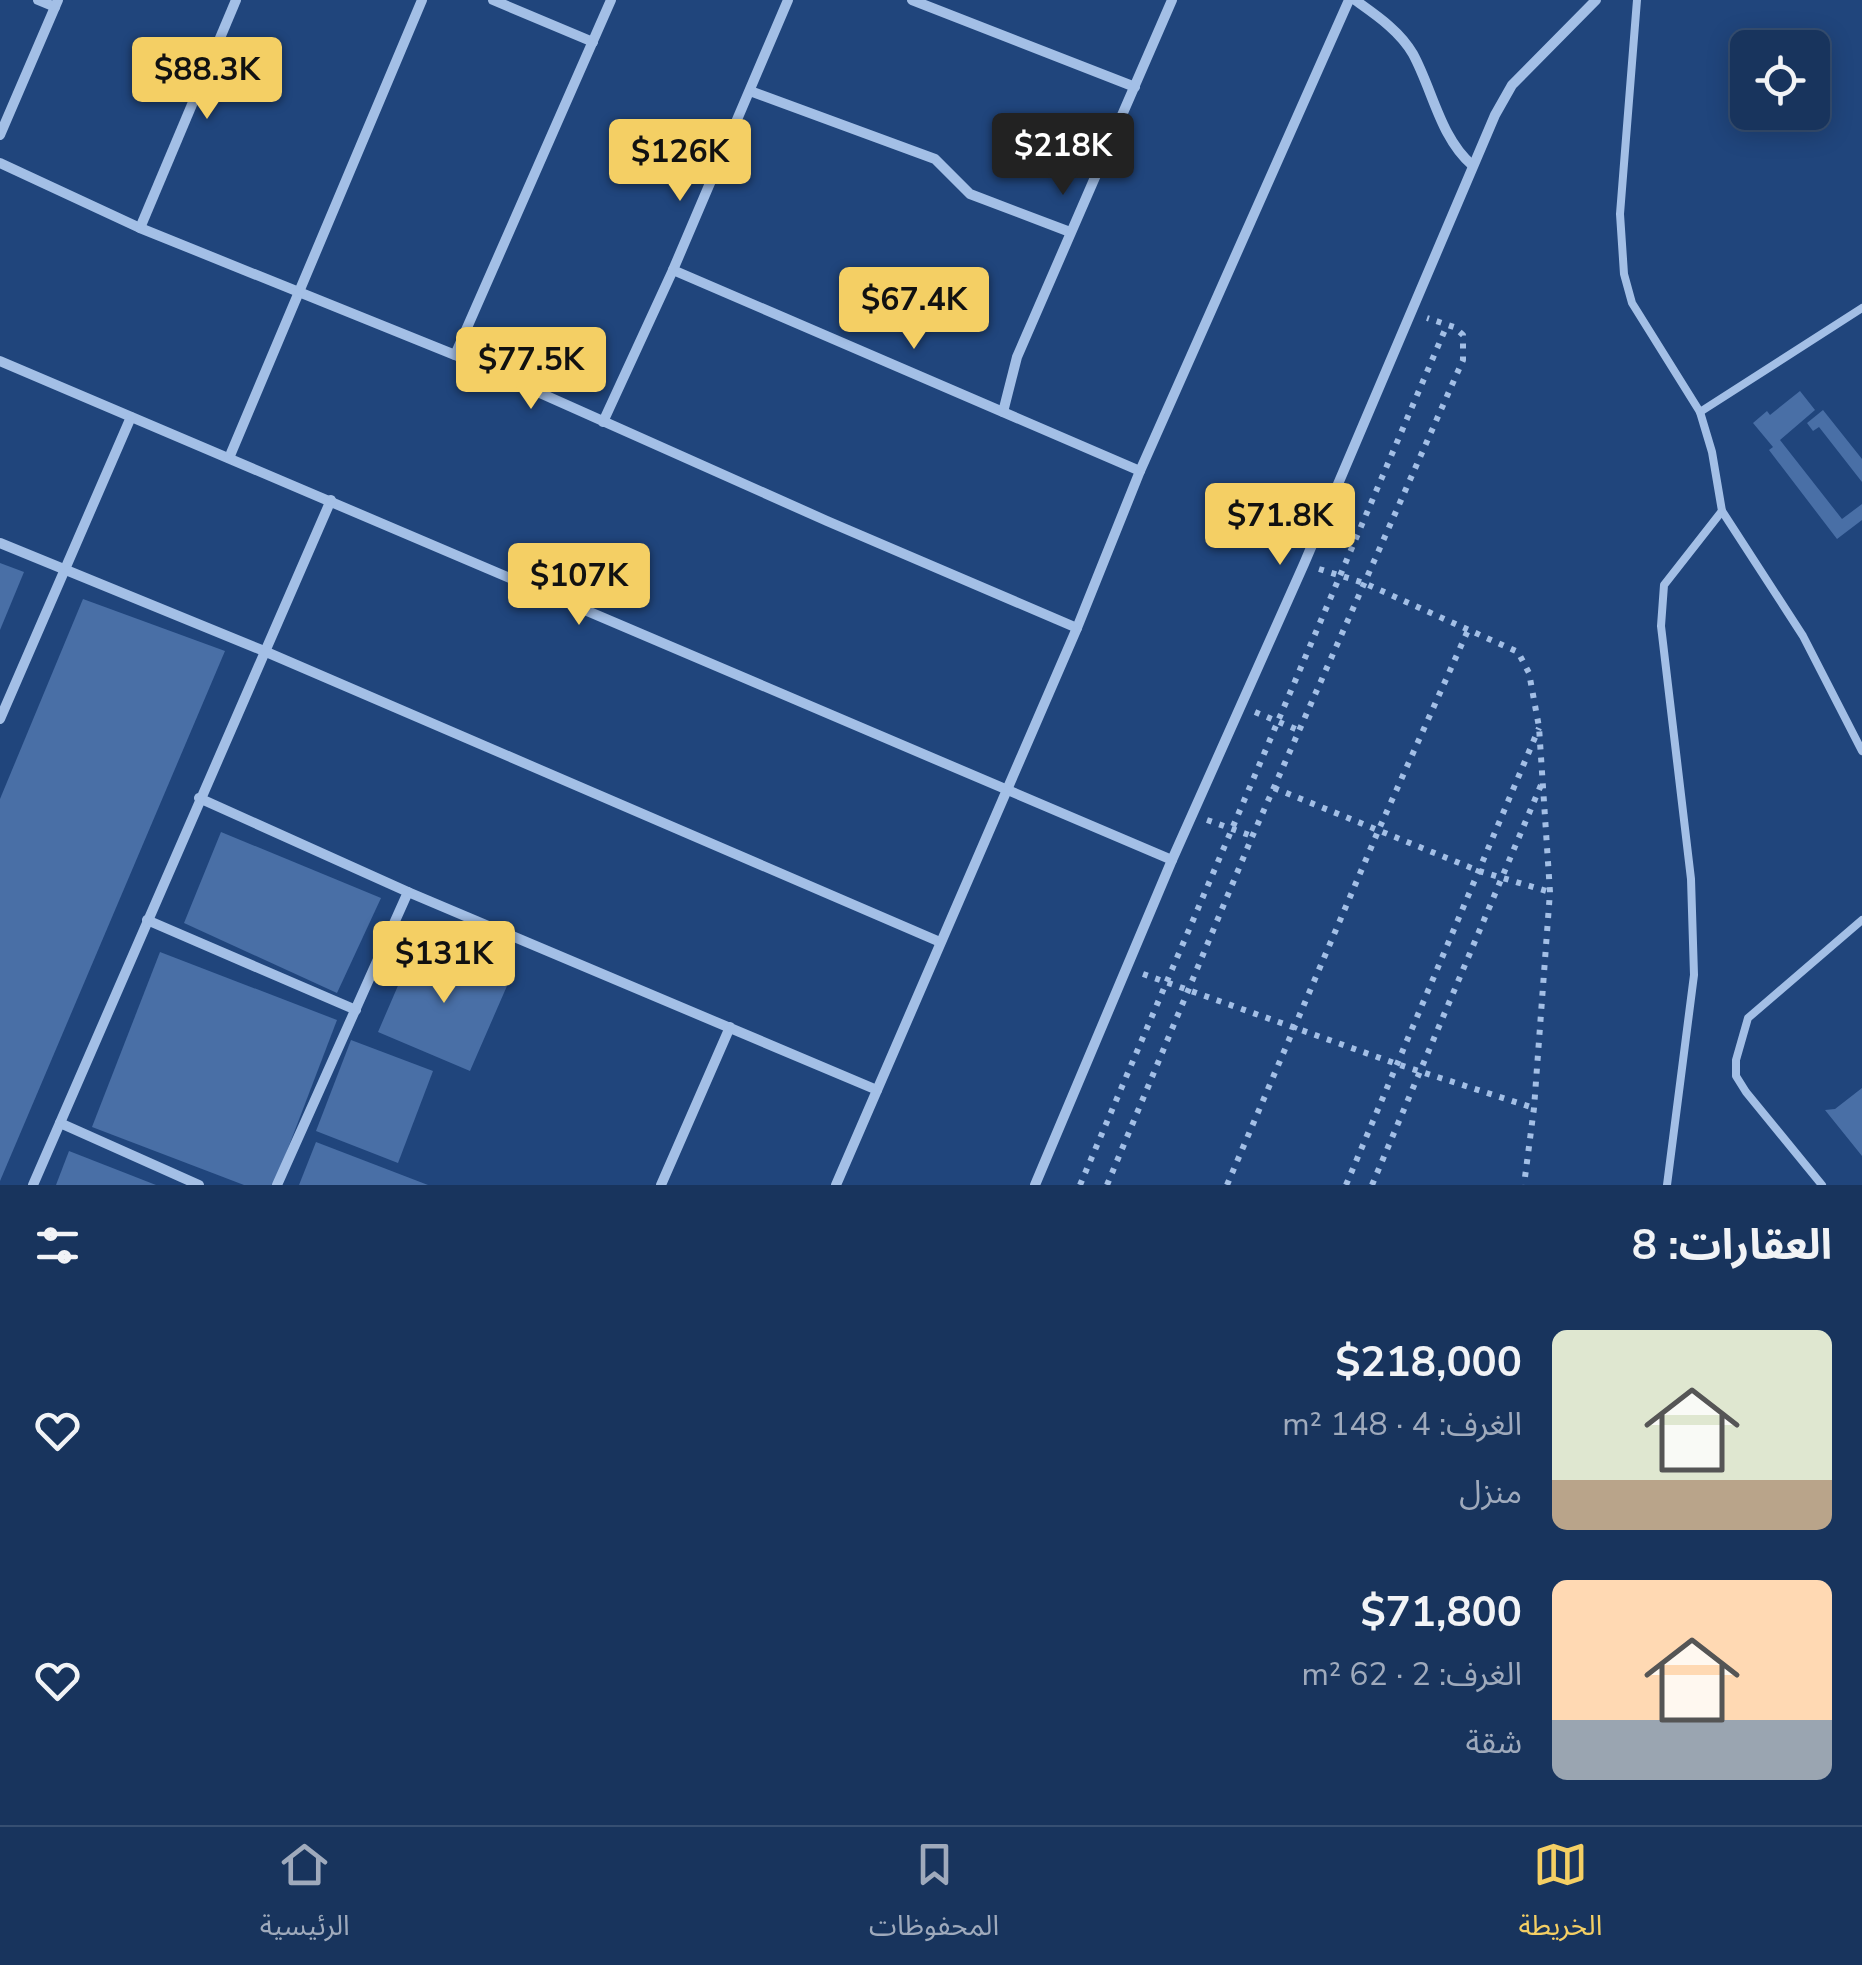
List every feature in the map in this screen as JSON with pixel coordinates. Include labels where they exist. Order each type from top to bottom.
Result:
[{"type":"street","points":[[0,135],[56,3],[38,0]]},
{"type":"street","points":[[140,228],[236,0]]},
{"type":"street","points":[[229,458],[422,0]]},
{"type":"street","points":[[493,0],[593,42]]},
{"type":"street","points":[[455,356],[611,0]]},
{"type":"street","points":[[603,422],[674,270],[788,0]]},
{"type":"street","points":[[912,0],[1135,87]]},
{"type":"street","points":[[1003,412],[1017,357],[1172,0]]},
{"type":"street","points":[[836,1185],[1077,628],[1140,471],[1352,0],[1395,31],[1412,52],[1449,137],[1472,166]]},
{"type":"street","points":[[1035,1185],[1472,166],[1512,85],[1596,0]]},
{"type":"street","points":[[750,90],[935,160],[970,194],[1070,232]]},
{"type":"street","points":[[0,162],[140,228],[455,356],[1077,628]]},
{"type":"street","points":[[674,270],[1140,471]]},
{"type":"street","points":[[0,361],[1172,860]]},
{"type":"street","points":[[0,719],[131,416]]},
{"type":"street","points":[[33,1185],[331,500]]},
{"type":"street","points":[[0,543],[264,651],[940,942]]},
{"type":"street","points":[[199,798],[408,892],[876,1090]]},
{"type":"street","points":[[278,1185],[408,892]]},
{"type":"street","points":[[147,920],[356,1010]]},
{"type":"street","points":[[661,1185],[730,1027]]},
{"type":"street","points":[[60,1123],[199,1185]]},
{"type":"lane","points":[[1636,0],[1620,214],[1624,274],[1632,303],[1700,412],[1712,452],[1722,511],[1803,636],[1862,751]]},
{"type":"lane","points":[[1700,412],[1862,308]]},
{"type":"lane","points":[[1666,1185],[1694,974],[1691,879],[1661,626],[1664,585],[1722,511]]},
{"type":"lane","points":[[1822,1185],[1746,1092],[1736,1076],[1736,1060],[1748,1018],[1862,920]]},
{"type":"path","points":[[1107,1185],[1252,836],[1462,360],[1463,335],[1412,313]]},
{"type":"path","points":[[1080,1185],[1447,325]]},
{"type":"path","points":[[1304,564],[1364,583],[1469,628],[1518,652],[1529,674],[1540,727],[1550,892],[1534,1108],[1524,1185]]},
{"type":"path","points":[[1227,1185],[1469,628]]},
{"type":"path","points":[[1240,706],[1298,730]]},
{"type":"path","points":[[1346,1185],[1540,727]]},
{"type":"path","points":[[1372,1185],[1543,781]]},
{"type":"path","points":[[1274,788],[1479,871],[1550,892]]},
{"type":"path","points":[[1192,814],[1252,836]]},
{"type":"path","points":[[1126,968],[1534,1108]]},
{"type":"building","points":[[1800,391],[1815,410],[1780,440],[1842,519],[1862,504],[1862,520],[1837,539],[1753,423]]},
{"type":"building","points":[[1823,410],[1862,459],[1862,482],[1819,427],[1813,431],[1807,423]]},
{"type":"building","points":[[0,563],[24,572],[0,630]]},
{"type":"building","points":[[83,599],[225,651],[0,1181],[0,799]]},
{"type":"building","points":[[221,832],[381,898],[337,993],[184,923]]},
{"type":"building","points":[[416,944],[510,979],[470,1071],[378,1032]]},
{"type":"building","points":[[160,952],[337,1020],[274,1185],[244,1185],[92,1127]]},
{"type":"building","points":[[351,1040],[433,1071],[398,1163],[316,1131]]},
{"type":"building","points":[[1862,1088],[1862,1156],[1825,1110],[1835,1109]]},
{"type":"building","points":[[316,1142],[428,1185],[299,1185]]},
{"type":"building","points":[[69,1151],[156,1185],[56,1185]]}]
